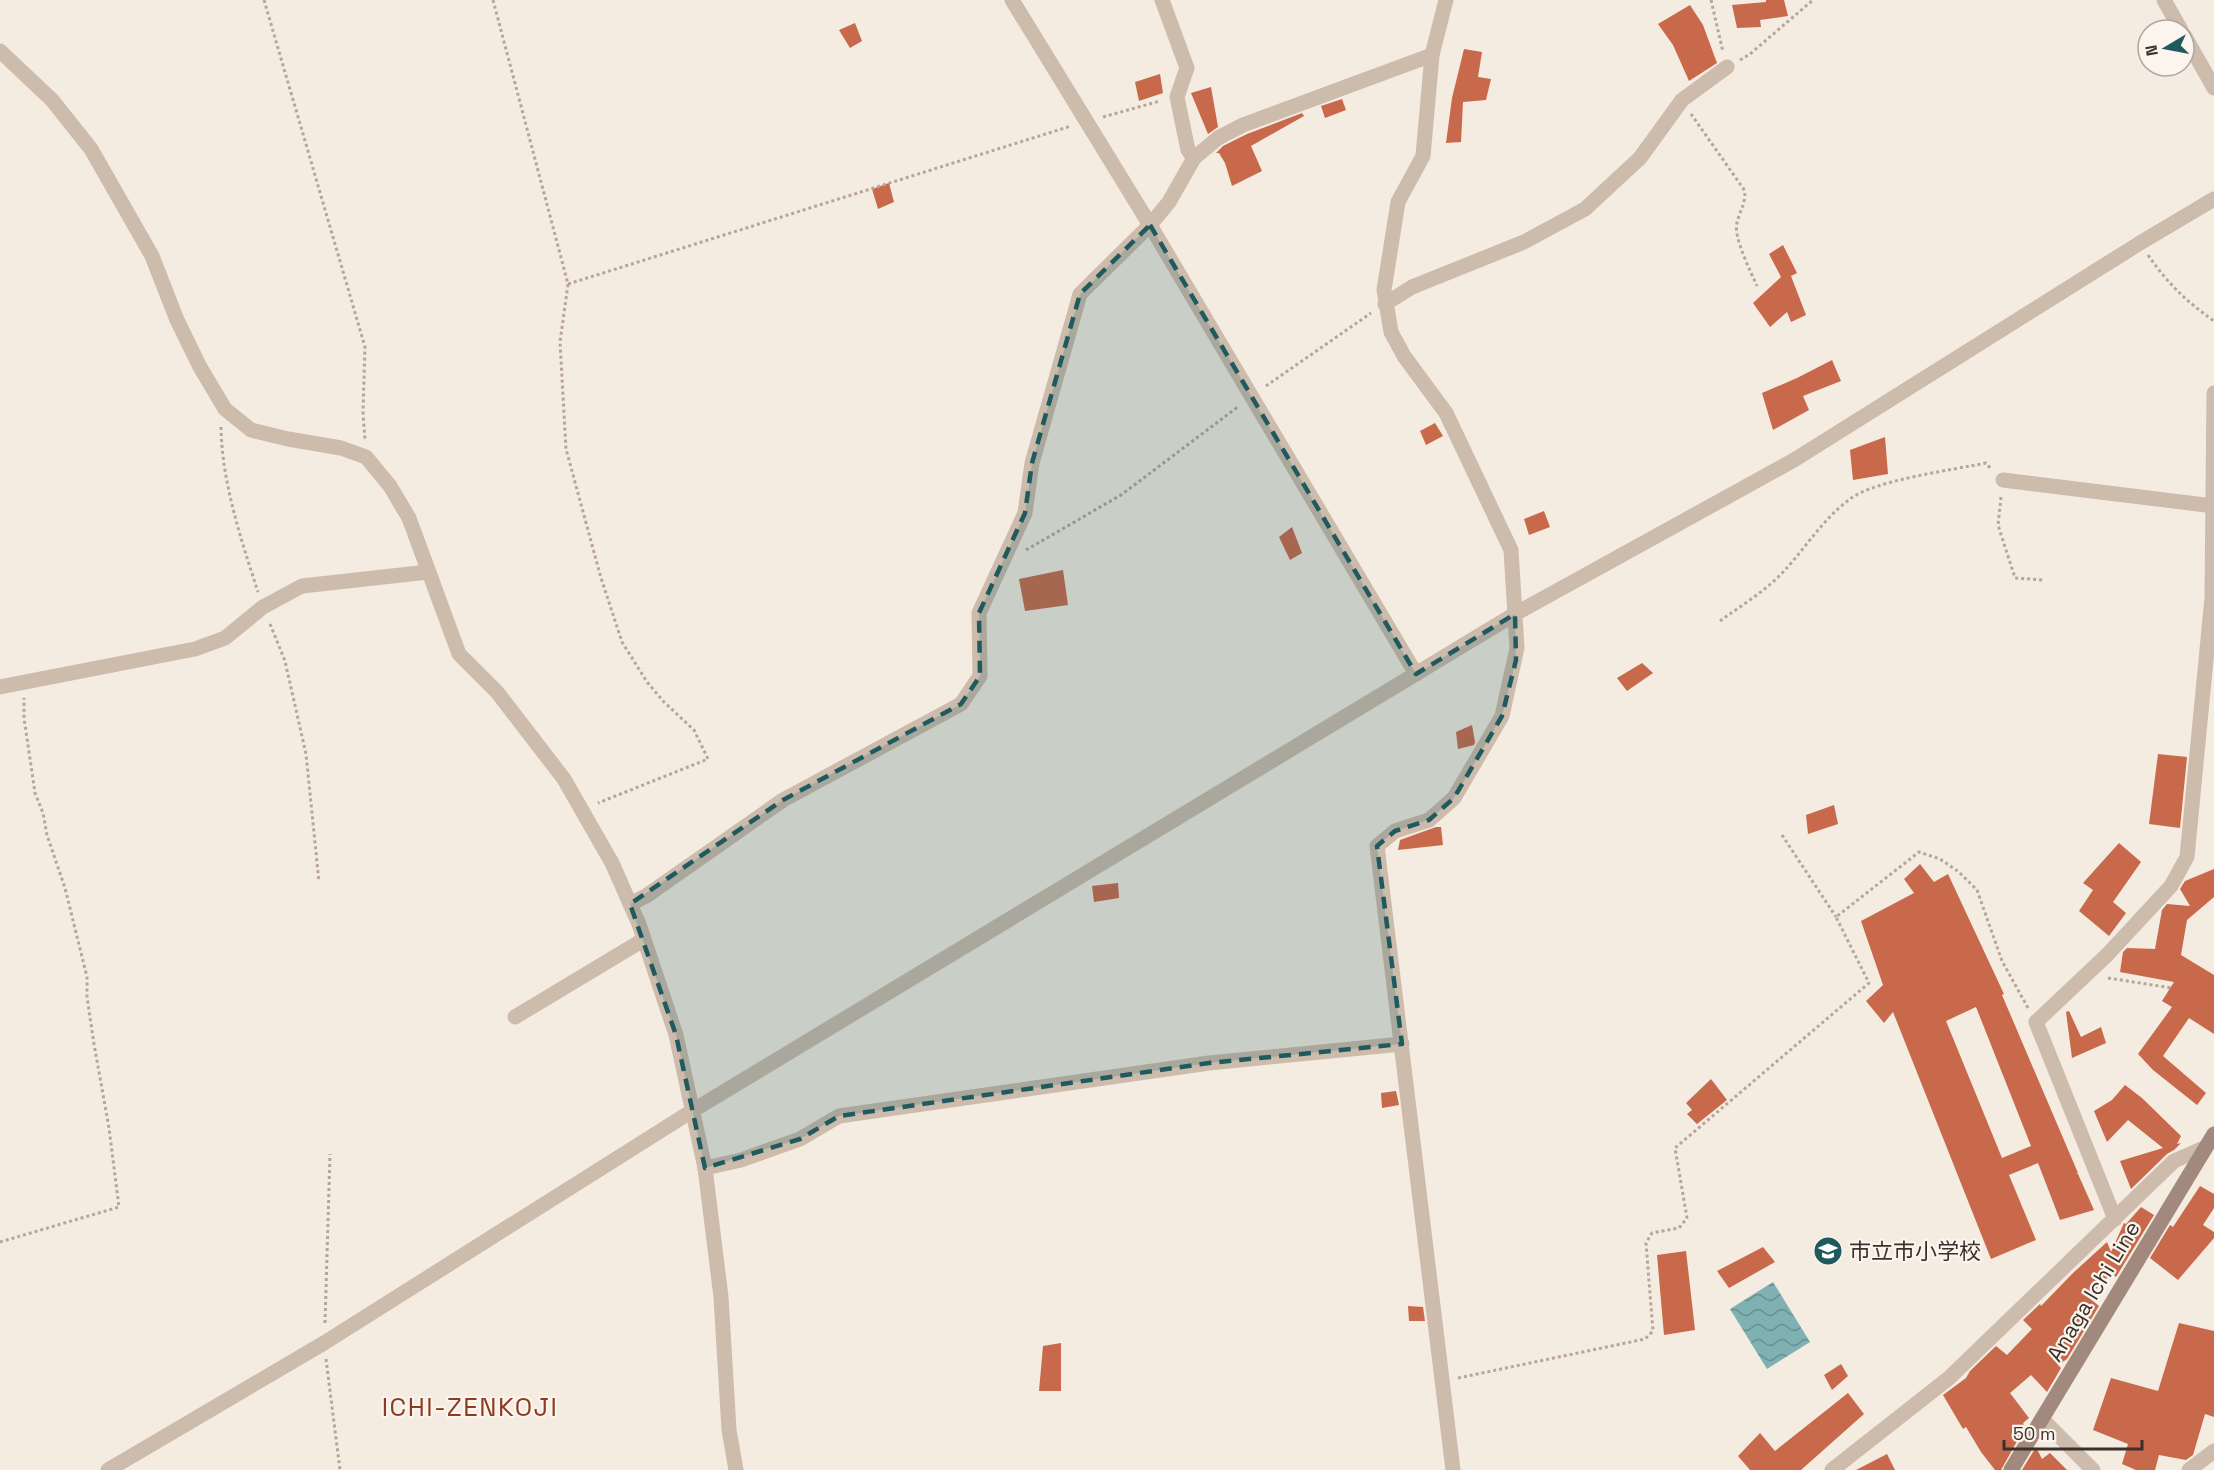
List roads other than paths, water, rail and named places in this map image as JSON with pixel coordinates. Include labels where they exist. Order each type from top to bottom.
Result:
[{"type":"main road","name":"Anaga Ichi Line","points":[[2011,1470],[2210,1141]]},
{"type":"street","points":[[1012,0],[1084,122],[1150,225],[1416,674]]},
{"type":"street","points":[[1162,0],[1187,68],[1176,97],[1188,150],[1194,158]]},
{"type":"street","points":[[1446,0],[1432,55],[1423,156],[1398,202],[1384,290],[1385,304],[1391,332],[1404,356],[1446,413],[1510,550],[1517,648],[1502,716],[1454,798],[1429,819],[1395,831],[1377,846],[1453,1470]]},
{"type":"street","points":[[2164,0],[2174,18]]},
{"type":"street","points":[[0,51],[52,100],[91,149],[152,256],[177,320],[200,367],[225,409],[251,430],[340,448],[366,457],[390,486],[409,518],[459,654],[504,700],[564,779],[612,863],[639,924],[676,1035],[705,1168],[721,1297],[729,1430],[736,1470]]},
{"type":"street","points":[[630,904],[646,896],[783,800],[961,704],[980,676],[979,613],[1025,513],[1032,463],[1080,294],[1150,225],[1169,202],[1194,158],[1218,138],[1244,125],[1432,55]]},
{"type":"street","points":[[2196,56],[2214,88]]},
{"type":"street","points":[[1385,304],[1412,287],[1524,242],[1585,209],[1640,158],[1682,100],[1727,67]]},
{"type":"street","points":[[108,1470],[324,1343],[692,1111],[1515,614],[1794,460],[2140,243],[2214,200]]},
{"type":"street","points":[[2115,1219],[2036,1022],[2171,886],[2187,857],[2213,598],[2214,393]]},
{"type":"street","points":[[2003,480],[2213,505]]},
{"type":"street","points":[[0,687],[195,649],[225,638],[263,607],[302,586],[428,572]]},
{"type":"street","points":[[515,1017],[643,940]]},
{"type":"street","points":[[705,1168],[741,1160],[800,1139],[839,1116],[1209,1063],[1402,1044]]},
{"type":"street","points":[[1832,1470],[1949,1378],[2174,1161],[2210,1141]]},
{"type":"street","points":[[2042,1419],[2093,1470]]},
{"type":"street","points":[[2189,1470],[2214,1452]]},
{"type":"water","points":[[1773,1282],[1810,1342],[1767,1369],[1730,1309]]},
{"type":"place","name":"市立市小学校","points":[[1828,1251]]},
{"type":"district","name":"ICHI-ZENKOJI","points":[[470,1407]]}]
